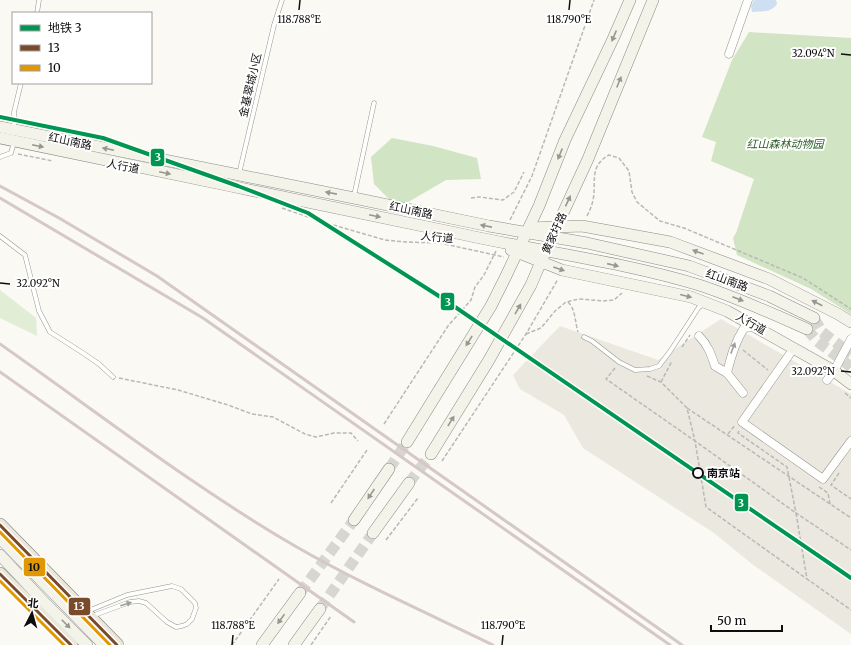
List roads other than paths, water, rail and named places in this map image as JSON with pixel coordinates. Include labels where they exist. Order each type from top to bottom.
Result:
[{"type":"main road","points":[[407,442],[491,306],[539,206],[565,140],[630,0]]},
{"type":"main road","name":"黄家圩路","points":[[431,454],[489,360],[531,285],[588,159],[653,0]]},
{"type":"main road","name":"红山南路","points":[[0,128],[14,136],[484,239],[517,253],[546,250],[653,274],[697,285],[740,299],[807,329]]},
{"type":"main road","name":"红山南路","points":[[0,138],[14,136],[238,176],[508,229],[554,232],[587,243],[689,266],[769,296],[814,318]]},
{"type":"main road","points":[[554,232],[582,226],[670,242],[769,279],[851,322]]},
{"type":"main road","points":[[484,239],[496,250],[517,253],[562,270],[691,297],[727,311],[794,348],[848,388]]},
{"type":"main road","points":[[354,520],[389,469]]},
{"type":"main road","points":[[373,533],[409,483]]},
{"type":"main road","points":[[0,525],[118,645]]},
{"type":"main road","points":[[0,538],[104,645]]},
{"type":"main road","points":[[0,555],[87,645]]},
{"type":"main road","points":[[0,574],[71,645]]},
{"type":"main road","points":[[262,645],[300,593]]},
{"type":"main road","points":[[294,645],[320,609]]},
{"type":"street","points":[[729,54],[748,0]]},
{"type":"street","points":[[727,373],[731,354],[737,339],[744,328],[757,327]]},
{"type":"street","points":[[699,336],[710,350],[715,366],[727,373],[743,392]]},
{"type":"street","points":[[830,375],[851,339]]},
{"type":"street","points":[[794,348],[742,422],[823,479],[851,441]]},
{"type":"lane","points":[[37,12],[39,0]]},
{"type":"lane","name":"金基翠城小区","points":[[238,176],[274,25],[282,0]]},
{"type":"lane","points":[[0,156],[11,153],[14,136],[14,112],[21,84]]},
{"type":"lane","points":[[354,198],[374,103]]},
{"type":"lane","points":[[0,236],[25,255],[39,311],[50,332],[83,352],[113,377]]},
{"type":"lane","points":[[584,337],[592,341],[619,362],[635,370],[642,371],[659,366],[699,307],[707,303]]},
{"type":"lane","points":[[172,586],[181,589],[195,603],[196,608],[192,619],[182,626],[176,627],[172,626],[146,602],[139,601],[130,602],[87,615],[127,595],[172,586]]},
{"type":"water","points":[[754,0],[776,0],[777,4],[769,10],[752,12],[751,6]]},
{"type":"tunnel","points":[[814,318],[822,332],[851,354]]},
{"type":"tunnel","points":[[807,329],[817,341],[851,367]]},
{"type":"tunnel","points":[[389,469],[407,442]]},
{"type":"tunnel","points":[[409,483],[431,454]]},
{"type":"tunnel","points":[[300,593],[354,520]]},
{"type":"tunnel","points":[[320,609],[373,533]]},
{"type":"railway","points":[[0,186],[59,218],[157,276],[682,645]]},
{"type":"railway","points":[[0,198],[203,318],[670,645]]},
{"type":"railway","points":[[0,344],[182,474],[257,523],[344,573],[493,645]]},
{"type":"railway","points":[[0,372],[354,622]]},
{"type":"metro line","name":"3","points":[[0,117],[103,138],[238,186],[308,213],[442,298],[851,578]]},
{"type":"place","name":"南京站","points":[[698,473]]},
{"type":"park label","name":"红山森林动物园","points":[[785,144]]}]
